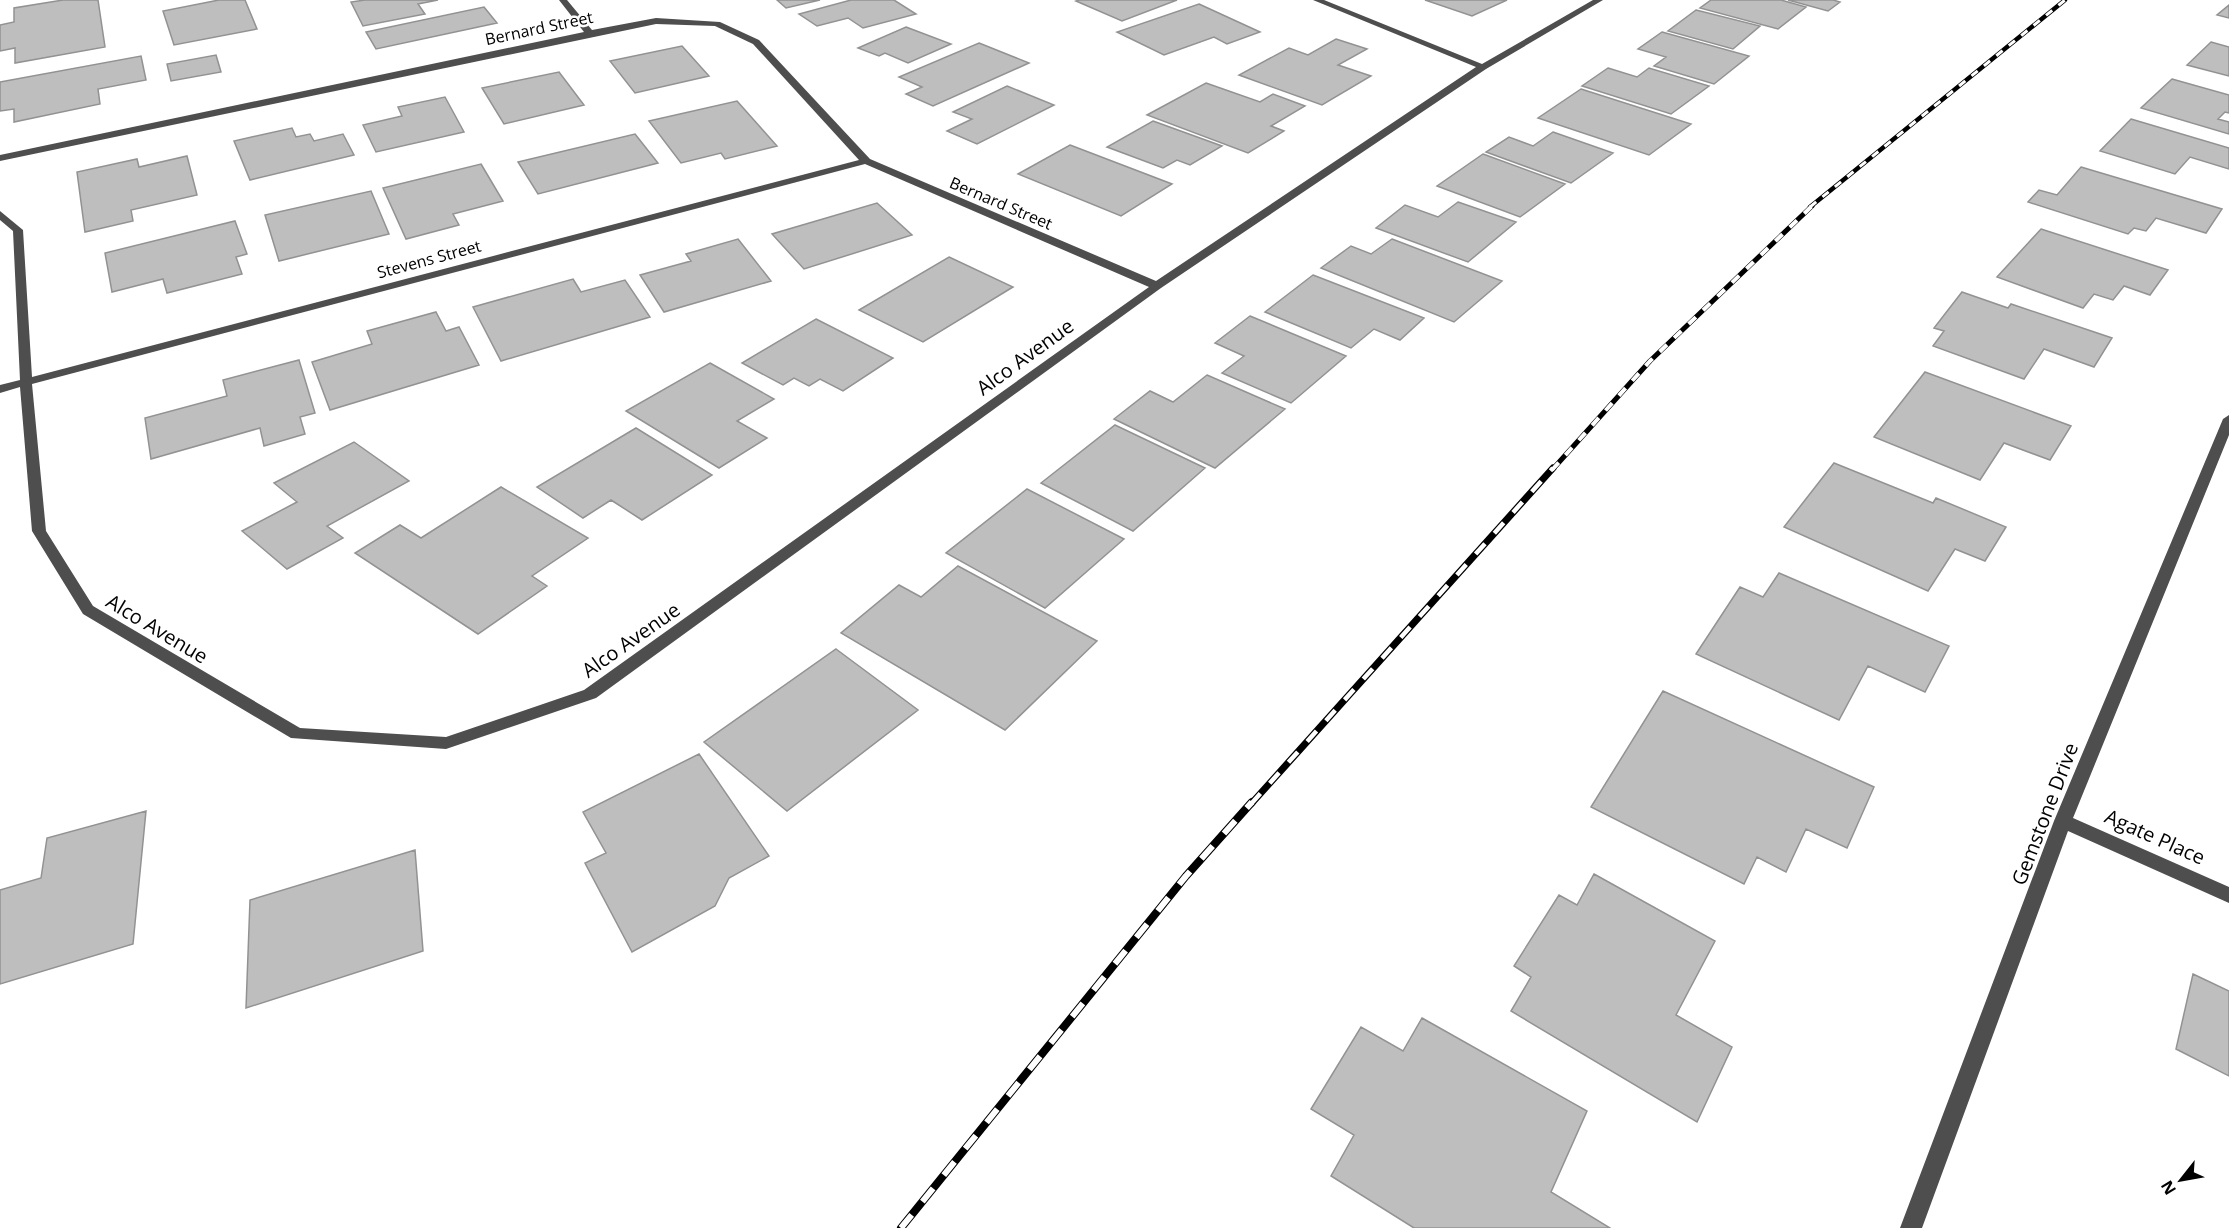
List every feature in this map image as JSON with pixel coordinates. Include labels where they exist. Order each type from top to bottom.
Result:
[{"type":"street","points":[[563,0],[590,33]]},
{"type":"street","points":[[1317,0],[1483,67]]},
{"type":"street","name":"Alco Avenue","points":[[0,214],[18,230],[26,382],[39,531],[88,610],[297,734],[446,743],[590,694],[1157,286],[1483,67],[1599,0]]},
{"type":"street","name":"Bernard Street","points":[[0,158],[590,33],[656,21],[717,24],[756,42],[866,161],[1157,286]]},
{"type":"street","name":"Stevens Street","points":[[0,389],[866,161]]},
{"type":"street","name":"Gemstone Drive","points":[[1911,1228],[2063,821],[2229,419]]},
{"type":"street","name":"Agate Place","points":[[2063,821],[2229,895]]},
{"type":"building","points":[[63,0],[98,0],[105,47],[15,63],[15,48],[0,51],[0,25],[14,22],[14,8]]},
{"type":"building","points":[[219,0],[245,0],[257,29],[174,45],[163,11]]},
{"type":"building","points":[[438,0],[418,4],[425,14],[363,26],[351,2]]},
{"type":"building","points":[[777,0],[820,0],[786,8]]},
{"type":"building","points":[[851,0],[894,0],[916,14],[863,28],[848,18],[817,26],[799,14]]},
{"type":"building","points":[[1177,0],[1122,21],[1076,1]]},
{"type":"building","points":[[1425,0],[1507,0],[1472,16]]},
{"type":"building","points":[[1711,0],[1781,0],[1806,7],[1778,29],[1700,8]]},
{"type":"building","points":[[1788,0],[1833,0],[1840,2],[1828,11]]},
{"type":"building","points":[[1199,4],[1260,32],[1227,44],[1214,37],[1164,55],[1117,32]]},
{"type":"building","points":[[2229,5],[2229,18],[2217,15]]},
{"type":"building","points":[[484,7],[497,23],[376,49],[366,32]]},
{"type":"building","points":[[1696,10],[1760,26],[1733,49],[1668,31]]},
{"type":"building","points":[[906,27],[951,44],[908,63],[885,53],[879,56],[858,48]]},
{"type":"building","points":[[1662,32],[1749,56],[1714,84],[1654,66],[1666,57],[1638,49]]},
{"type":"building","points":[[1336,39],[1367,49],[1338,65],[1371,76],[1322,105],[1239,75],[1289,48],[1308,55]]},
{"type":"building","points":[[2211,42],[2229,47],[2229,76],[2187,65]]},
{"type":"building","points":[[979,43],[1029,63],[933,106],[906,94],[922,87],[899,77]]},
{"type":"building","points":[[682,46],[709,76],[635,93],[610,61]]},
{"type":"building","points":[[216,55],[221,72],[171,81],[167,64]]},
{"type":"building","points":[[141,56],[146,80],[98,89],[100,104],[14,122],[14,109],[0,111],[0,82]]},
{"type":"building","points":[[1608,68],[1637,77],[1649,68],[1709,86],[1671,114],[1582,86]]},
{"type":"building","points":[[559,72],[584,105],[504,124],[482,88]]},
{"type":"building","points":[[2172,79],[2229,95],[2229,113],[2225,112],[2218,119],[2229,122],[2229,134],[2141,108]]},
{"type":"building","points":[[1206,83],[1260,102],[1273,94],[1305,106],[1271,126],[1284,131],[1248,153],[1147,115]]},
{"type":"building","points":[[1007,86],[1054,105],[977,144],[947,131],[972,119],[953,112]]},
{"type":"building","points":[[1581,89],[1691,124],[1649,155],[1538,118]]},
{"type":"building","points":[[445,97],[464,132],[376,152],[363,125],[402,116],[398,107]]},
{"type":"building","points":[[737,101],[777,146],[725,159],[721,153],[681,163],[649,121]]},
{"type":"building","points":[[2131,119],[2229,148],[2229,169],[2190,157],[2175,174],[2100,151]]},
{"type":"building","points":[[1153,121],[1222,146],[1190,165],[1177,160],[1163,168],[1107,147]]},
{"type":"building","points":[[292,128],[296,137],[310,134],[314,141],[343,134],[354,155],[250,180],[234,141]]},
{"type":"building","points":[[1553,132],[1613,153],[1571,183],[1486,152],[1509,137],[1533,146]]},
{"type":"building","points":[[635,134],[658,163],[538,194],[518,162]]},
{"type":"building","points":[[1070,145],[1172,184],[1121,216],[1018,174]]},
{"type":"building","points":[[1483,154],[1565,184],[1520,217],[1437,186]]},
{"type":"building","points":[[187,156],[197,195],[131,210],[133,221],[85,232],[77,172],[137,159],[139,167]]},
{"type":"building","points":[[481,164],[503,201],[453,214],[459,225],[406,239],[383,188]]},
{"type":"building","points":[[2081,167],[2222,209],[2206,233],[2156,218],[2146,231],[2134,228],[2128,234],[2028,202],[2039,190],[2057,195]]},
{"type":"building","points":[[371,191],[389,234],[279,261],[265,215]]},
{"type":"building","points":[[1458,202],[1516,222],[1468,262],[1376,228],[1405,205],[1438,217]]},
{"type":"building","points":[[877,203],[912,235],[804,269],[772,234]]},
{"type":"building","points":[[235,221],[247,254],[236,257],[242,274],[167,293],[163,279],[112,292],[105,253]]},
{"type":"building","points":[[2041,229],[2168,270],[2150,295],[2124,286],[2113,300],[2094,294],[2083,308],[1997,277]]},
{"type":"building","points":[[738,239],[771,281],[664,312],[640,275],[691,261],[686,254]]},
{"type":"building","points":[[1392,239],[1502,281],[1454,322],[1321,268],[1351,246],[1371,254]]},
{"type":"building","points":[[949,257],[1013,287],[923,342],[859,310]]},
{"type":"building","points":[[1313,275],[1424,318],[1400,340],[1374,329],[1351,348],[1265,312]]},
{"type":"building","points":[[573,279],[581,292],[625,280],[650,317],[501,361],[473,307]]},
{"type":"building","points":[[1962,292],[2008,308],[2011,304],[2112,338],[2094,367],[2044,349],[2024,379],[1933,346],[1944,331],[1934,328]]},
{"type":"building","points":[[436,312],[446,331],[459,327],[479,365],[330,410],[312,362],[372,344],[367,331]]},
{"type":"building","points":[[1250,316],[1346,356],[1291,403],[1222,373],[1244,356],[1215,343]]},
{"type":"building","points":[[816,319],[893,358],[843,391],[820,379],[809,386],[794,378],[783,385],[742,363]]},
{"type":"building","points":[[299,360],[315,413],[300,417],[305,434],[264,446],[260,428],[151,459],[145,418],[227,396],[223,380]]},
{"type":"building","points":[[710,363],[774,399],[737,421],[767,438],[719,468],[626,411]]},
{"type":"building","points":[[1925,372],[2071,426],[2050,460],[2004,443],[1980,480],[1874,437]]},
{"type":"building","points":[[1207,375],[1285,409],[1215,468],[1114,419],[1150,391],[1173,402]]},
{"type":"building","points":[[1115,425],[1205,468],[1133,531],[1041,483]]},
{"type":"building","points":[[636,428],[712,475],[642,520],[611,500],[583,518],[537,487]]},
{"type":"building","points":[[354,442],[409,481],[327,526],[343,538],[287,569],[242,531],[297,502],[274,483]]},
{"type":"building","points":[[1834,463],[1933,503],[1936,498],[2006,527],[1985,561],[1955,549],[1928,591],[1784,527]]},
{"type":"building","points":[[501,487],[588,538],[532,576],[547,586],[478,634],[355,553],[400,525],[421,538]]},
{"type":"building","points":[[1027,489],[1124,539],[1045,608],[946,553]]},
{"type":"building","points":[[958,566],[1097,641],[1005,730],[841,633],[899,585],[921,597]]},
{"type":"building","points":[[1779,573],[1949,646],[1925,692],[1868,666],[1839,720],[1696,654],[1740,587],[1763,597]]},
{"type":"building","points":[[836,649],[918,710],[787,811],[704,742]]},
{"type":"building","points":[[1663,691],[1874,787],[1847,848],[1806,829],[1786,872],[1757,857],[1744,884],[1591,807]]},
{"type":"building","points":[[699,754],[769,856],[729,878],[715,906],[632,952],[585,863],[606,853],[583,812]]},
{"type":"building","points":[[146,811],[133,944],[0,984],[0,890],[41,878],[47,838]]},
{"type":"building","points":[[415,850],[423,951],[246,1008],[250,900]]},
{"type":"building","points":[[1594,874],[1715,941],[1676,1015],[1732,1047],[1697,1122],[1511,1011],[1531,977],[1514,966],[1559,895],[1577,905]]},
{"type":"building","points":[[2193,974],[2229,991],[2229,1076],[2176,1049]]},
{"type":"building","points":[[1422,1018],[1587,1111],[1551,1192],[1610,1228],[1414,1228],[1331,1176],[1354,1135],[1311,1109],[1361,1027],[1403,1051]]},
{"type":"railway","points":[[1810,207],[2065,0]]},
{"type":"railway","points":[[1552,470],[1650,361],[1812,206]]},
{"type":"railway","points":[[1251,804],[1553,468]]},
{"type":"railway","points":[[901,1228],[1186,876],[1252,802]]}]
